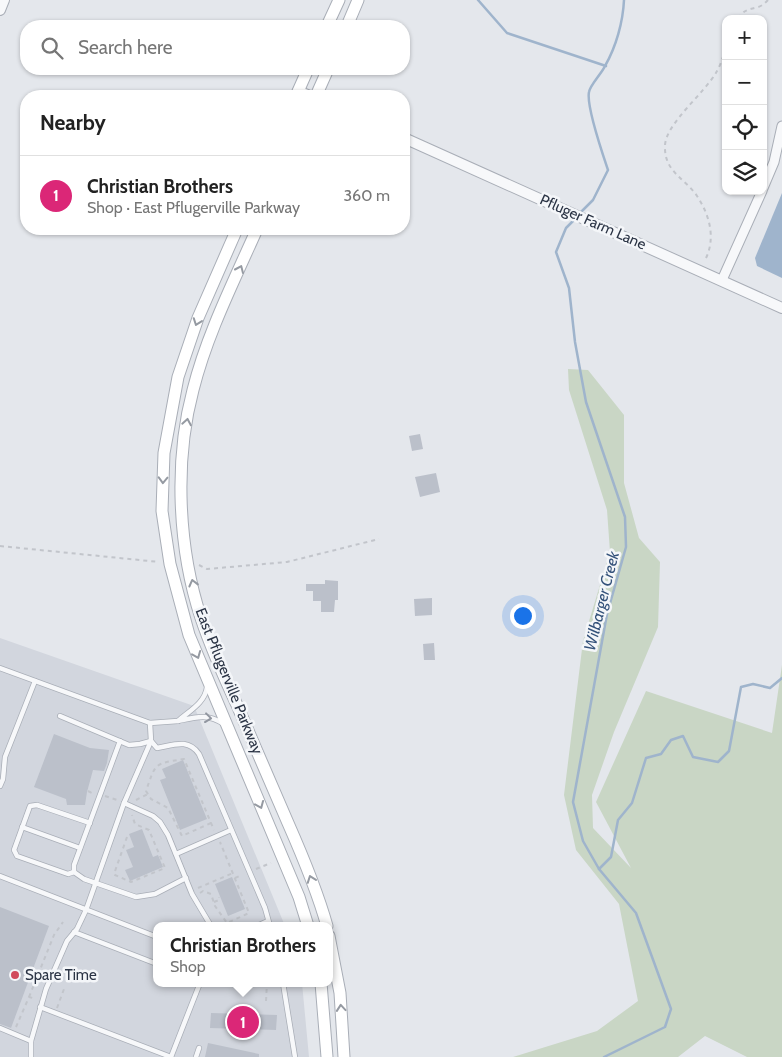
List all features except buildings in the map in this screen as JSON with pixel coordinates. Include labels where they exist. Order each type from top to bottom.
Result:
[{"type":"main road","points":[[330,20],[339,0]]},
{"type":"main road","points":[[350,20],[358,0]]},
{"type":"main road","points":[[299,90],[305,75]]},
{"type":"main road","points":[[319,90],[325,75]]},
{"type":"main road","name":"East Pflugerville Parkway","points":[[235,235],[198,318],[178,377],[164,453],[162,510],[170,564],[189,635],[299,897],[307,922]]},
{"type":"main road","name":"East Pflugerville Parkway","points":[[254,235],[208,342],[192,390],[184,435],[181,493],[187,561],[201,617],[303,858],[326,922]]},
{"type":"main road","points":[[333,960],[340,993],[344,1057]]},
{"type":"main road","points":[[321,987],[327,1057]]},
{"type":"street","points":[[0,10],[4,0]]},
{"type":"street","points":[[767,180],[774,162],[782,126]]},
{"type":"street","name":"Pfluger Farm Lane","points":[[410,141],[782,308]]},
{"type":"street","points":[[722,280],[761,195]]},
{"type":"street","points":[[170,564],[187,561]]},
{"type":"lane","points":[[0,668],[150,723],[206,716],[216,719],[227,726]]},
{"type":"lane","points":[[178,720],[201,702],[206,692],[208,680]]},
{"type":"lane","points":[[0,786],[3,778],[5,757],[35,681]]},
{"type":"lane","points":[[60,716],[129,745],[151,741]]},
{"type":"lane","points":[[31,1057],[31,1040],[40,1007],[67,941],[86,910],[122,802],[151,741],[150,723]]},
{"type":"lane","points":[[74,872],[74,865],[120,741]]},
{"type":"lane","points":[[151,741],[157,748],[183,743],[194,747],[199,754],[265,908],[268,922]]},
{"type":"lane","points":[[122,802],[153,816],[160,822],[176,854],[192,894],[209,922]]},
{"type":"lane","points":[[74,872],[68,874],[17,856],[14,850],[30,806],[37,805],[90,823]]},
{"type":"lane","points":[[22,827],[80,848]]},
{"type":"lane","points":[[176,854],[231,830]]},
{"type":"lane","points":[[74,872],[84,879],[136,897],[155,894],[186,878]]},
{"type":"lane","points":[[0,876],[153,935]]},
{"type":"lane","points":[[74,932],[153,962]]},
{"type":"lane","points":[[40,1007],[171,1057],[198,987]]},
{"type":"lane","points":[[285,987],[295,1057]]},
{"type":"lane","points":[[0,1028],[31,1040]]},
{"type":"lane","points":[[196,1057],[199,1048]]},
{"type":"path","points":[[740,15],[748,8],[760,7],[768,0]]},
{"type":"path","points":[[706,258],[712,239],[708,219],[697,196],[669,167],[665,146],[668,133],[717,71],[722,59]]},
{"type":"path","points":[[187,561],[207,569],[287,562],[379,539]]},
{"type":"path","points":[[0,546],[170,564]]},
{"type":"path","points":[[211,823],[182,836],[168,808],[151,799],[146,791],[155,766],[160,763],[184,759],[214,830]]},
{"type":"path","points":[[88,791],[94,794]]},
{"type":"path","points":[[136,800],[148,794]]},
{"type":"path","points":[[105,796],[122,802]]},
{"type":"path","points":[[127,837],[115,875],[131,882],[165,868],[149,830],[135,824],[132,815]]},
{"type":"path","points":[[220,842],[249,913],[227,922],[211,894],[204,891],[199,893],[197,888],[232,873]]},
{"type":"path","points":[[256,870],[271,863]]},
{"type":"path","points":[[234,878],[242,875]]},
{"type":"path","points":[[214,902],[219,900],[219,897]]},
{"type":"path","points":[[14,1034],[54,935],[63,922]]},
{"type":"path","points":[[266,1001],[267,987]]},
{"type":"path","points":[[57,1008],[64,989]]},
{"type":"path","points":[[29,996],[38,1000]]},
{"type":"shaded area","points":[[0,638],[194,706],[283,922],[153,922],[153,987],[302,987],[309,1057],[0,1057]]},
{"type":"green space","points":[[568,369],[588,370],[624,415],[624,483],[639,538],[660,562],[658,627],[614,732],[592,795],[593,828],[631,868],[596,802],[646,691],[772,733],[782,665],[782,1057],[747,1057],[705,1036],[678,1057],[513,1057],[597,1031],[638,1001],[619,904],[576,850],[564,795],[583,641],[610,552],[607,510],[569,390]]},
{"type":"water","points":[[782,193],[782,278],[757,266],[755,258]]},
{"type":"waterway","points":[[478,0],[507,33],[606,66]]},
{"type":"waterway","name":"Wilbarger Creek","points":[[579,214],[593,200],[608,170],[592,119],[589,92],[616,43],[624,0]]},
{"type":"waterway","name":"Wilbarger Creek","points":[[576,218],[566,228],[556,252],[569,288],[575,342],[586,402],[625,517],[626,547],[607,614],[573,802],[583,841],[599,869],[636,913],[671,1009],[665,1027],[604,1057]]},
{"type":"waterway","points":[[599,869],[611,857],[618,820],[632,803],[646,758],[661,754],[671,740],[683,736],[693,757],[718,762],[729,751],[741,687],[753,684],[770,688],[782,678]]},
{"type":"place","name":"Spare Time","points":[[15,975]]},
{"type":"place","name":"Christian Brothers","points":[[243,1022]]}]
